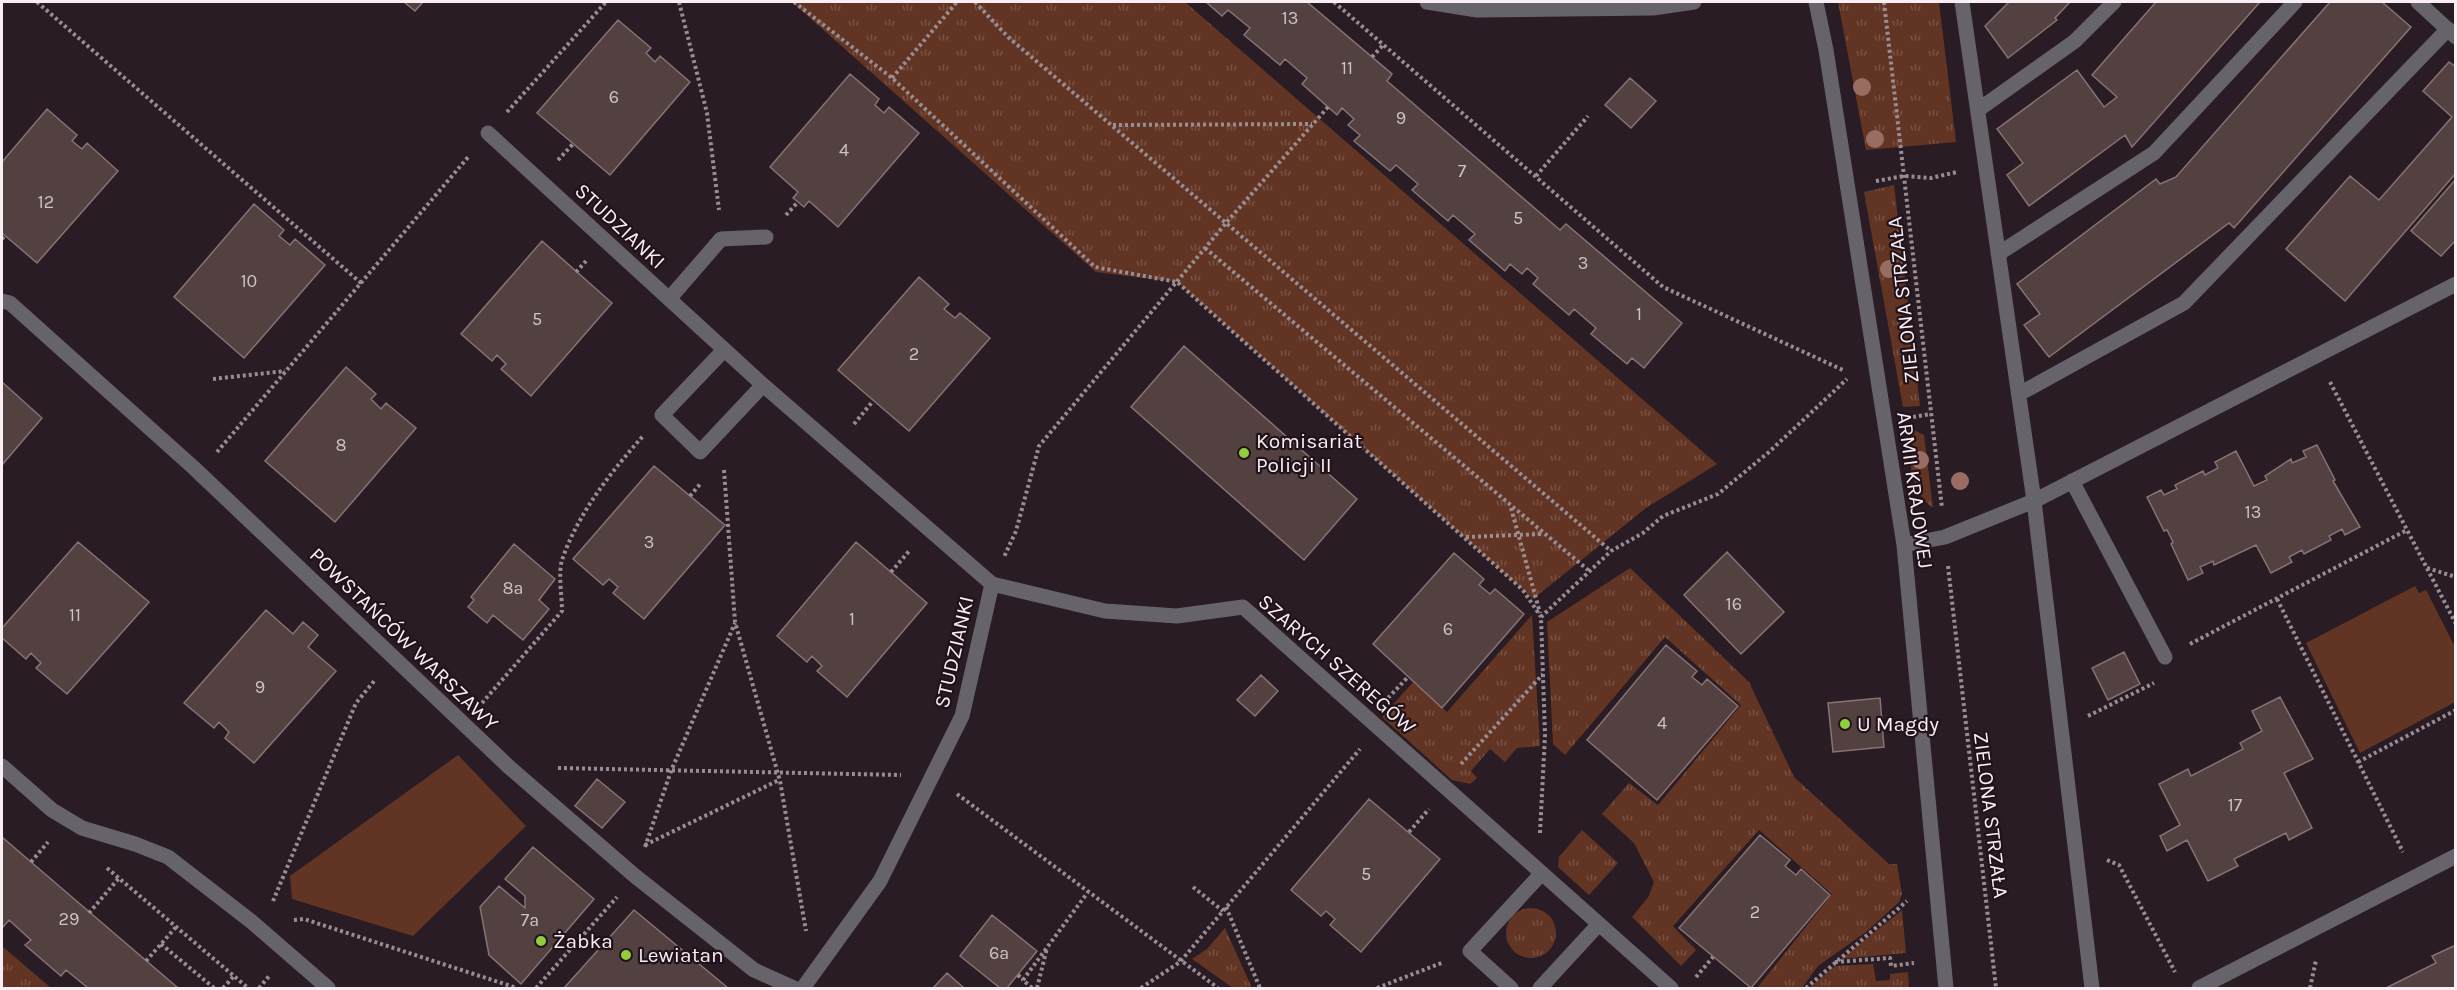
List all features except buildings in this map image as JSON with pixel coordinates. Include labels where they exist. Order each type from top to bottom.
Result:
[{"type":"street","points":[[1427,2],[1477,10],[1653,8],[1694,2]]},
{"type":"street","name":"ARMII KRAJOWEJ","points":[[1816,2],[1828,61],[1904,545],[1946,988]]},
{"type":"street","points":[[1962,2],[2034,501],[2092,988]]},
{"type":"street","points":[[1978,110],[2075,41],[2114,2]]},
{"type":"street","points":[[1998,254],[2154,153],[2295,2]]},
{"type":"street","points":[[2019,394],[2184,303],[2452,33],[2418,2]]},
{"type":"street","name":"STUDZIANKI","points":[[488,134],[763,385],[992,584],[962,716],[880,881],[803,988]]},
{"type":"street","points":[[669,299],[721,239],[766,237]]},
{"type":"street","points":[[1904,545],[1945,537],[2034,501],[2456,284]]},
{"type":"street","name":"POWSTAŃCÓW WARSZAWY","points":[[2,302],[10,303],[195,468],[509,767],[635,876],[754,969],[794,988]]},
{"type":"street","points":[[724,350],[662,415],[700,452],[763,385]]},
{"type":"street","points":[[2072,482],[2165,657]]},
{"type":"street","name":"SZARYCH SZEREGÓW","points":[[992,584],[1105,611],[1177,616],[1243,607],[1671,988]]},
{"type":"street","points":[[2,766],[52,810],[82,828],[168,857],[258,921],[328,988]]},
{"type":"street","points":[[2199,988],[2456,856]]},
{"type":"street","points":[[1511,988],[1470,951],[1540,871]]},
{"type":"street","points":[[1540,988],[1599,924]]},
{"type":"path","points":[[37,2],[361,283]]},
{"type":"path","points":[[195,468],[217,452],[488,134],[606,2]]},
{"type":"path","points":[[679,2],[707,113],[721,239]]},
{"type":"path","points":[[794,2],[892,78],[1095,267],[1177,282],[1523,590],[1540,617]]},
{"type":"path","points":[[892,78],[957,2]]},
{"type":"path","points":[[975,2],[1008,37],[1611,551]]},
{"type":"path","points":[[1334,2],[1663,287],[1845,371]]},
{"type":"path","name":"ZIELONA STRZAŁA","points":[[1884,2],[1996,988]]},
{"type":"path","points":[[1372,57],[1384,44]]},
{"type":"path","points":[[992,584],[1016,531],[1039,446],[1226,223],[1328,107]]},
{"type":"path","points":[[1536,176],[1588,116]]},
{"type":"path","points":[[1112,126],[1313,124]]},
{"type":"path","points":[[1889,178],[1904,176],[1931,178],[1986,168]]},
{"type":"path","points":[[1205,248],[1542,534],[1589,570]]},
{"type":"path","points":[[2317,356],[2456,624]]},
{"type":"path","points":[[213,380],[286,370]]},
{"type":"path","points":[[1540,617],[1611,551],[1643,532],[1663,516],[1718,494],[1769,452],[1847,379]]},
{"type":"path","points":[[463,724],[562,611],[561,561],[588,508],[613,470],[662,415]]},
{"type":"path","points":[[720,431],[735,622],[779,780],[813,975]]},
{"type":"path","points":[[1510,506],[1540,617],[1545,735],[1540,871]]},
{"type":"path","points":[[2061,729],[2173,675],[2165,657],[2408,530]]},
{"type":"path","points":[[1465,537],[1542,534]]},
{"type":"path","points":[[2427,568],[2456,577]]},
{"type":"path","points":[[2277,599],[2415,877]]},
{"type":"path","points":[[536,988],[635,876],[671,771],[735,622]]},
{"type":"path","points":[[393,657],[356,704],[258,921],[304,919],[517,988]]},
{"type":"path","points":[[1442,784],[1543,674]]},
{"type":"path","points":[[1141,988],[1180,962],[1369,739],[1369,719],[1408,677]]},
{"type":"path","points":[[2358,762],[2456,710]]},
{"type":"path","points":[[509,767],[932,776],[1218,988]]},
{"type":"path","points":[[645,845],[779,780]]},
{"type":"path","points":[[31,862],[53,837]]},
{"type":"path","points":[[2075,848],[2119,865],[2179,978]]},
{"type":"path","points":[[102,864],[248,988]]},
{"type":"path","points":[[89,913],[119,878]]},
{"type":"path","points":[[1193,887],[1224,909],[1260,988]]},
{"type":"path","points":[[1023,980],[1088,892]]},
{"type":"path","points":[[1806,988],[1834,962],[1883,924],[1909,899]]},
{"type":"path","points":[[146,961],[176,927]]},
{"type":"path","points":[[161,944],[214,988]]},
{"type":"path","points":[[1037,988],[1048,946]]},
{"type":"path","points":[[1377,988],[1470,951]]},
{"type":"path","points":[[1693,981],[1713,957]]},
{"type":"path","points":[[1834,962],[1890,958],[1891,966],[1916,963]]},
{"type":"path","points":[[1018,975],[1032,988]]},
{"type":"path","points":[[223,988],[234,976]]},
{"type":"path","points":[[259,988],[270,976]]},
{"type":"green space","points":[[792,2],[1185,2],[1717,464],[1646,508],[1533,599],[1177,282],[1096,272]]},
{"type":"green space","points":[[1838,2],[1939,2],[1956,142],[1866,150]]},
{"type":"green space","points":[[1894,185],[1920,406],[1903,407],[1864,192]]},
{"type":"green space","points":[[1906,426],[1924,435],[1933,508],[1925,501],[1915,482]]},
{"type":"green space","points":[[1630,568],[1749,682],[1794,777],[1889,864],[1897,864],[1902,894],[1899,902],[1866,932],[1818,966],[1802,988],[1757,988],[1832,894],[1759,830],[1673,926],[1696,950],[1681,966],[1632,917],[1649,896],[1654,882],[1634,843],[1602,814],[1629,783],[1658,805],[1741,705],[1665,637],[1565,755],[1553,744],[1547,622]]},
{"type":"green space","points":[[2415,586],[2419,593],[2426,590],[2455,647],[2455,702],[2360,753],[2306,643]]},
{"type":"green space","points":[[1532,615],[1540,746],[1517,748],[1505,762],[1490,749],[1471,771],[1477,778],[1470,784],[1452,780],[1382,717],[1413,682],[1447,712]]},
{"type":"green space","points":[[458,755],[526,826],[413,936],[292,899],[290,876]]},
{"type":"green space","points":[[1582,830],[1618,863],[1589,895],[1558,867],[1559,857]]},
{"type":"green space","points":[[1536,908],[1549,915],[1555,923],[1555,943],[1549,951],[1541,957],[1526,958],[1513,951],[1507,943],[1506,928],[1513,915],[1521,909]]},
{"type":"green space","points":[[1902,910],[1906,953],[1841,959]]},
{"type":"green space","points":[[1225,928],[1252,988],[1233,988],[1192,959],[1207,949]]},
{"type":"green space","points":[[2,946],[51,988],[2,988]]},
{"type":"green space","points":[[1873,964],[1876,981],[1890,980],[1890,974],[1908,972],[1909,988],[1809,988],[1835,966]]},
{"type":"place","name":"Komisariat Policji II","points":[[1244,453]]},
{"type":"place","name":"U Magdy","points":[[1845,724]]},
{"type":"place","name":"Żabka","points":[[541,941]]},
{"type":"place","name":"Lewiatan","points":[[626,955]]}]
